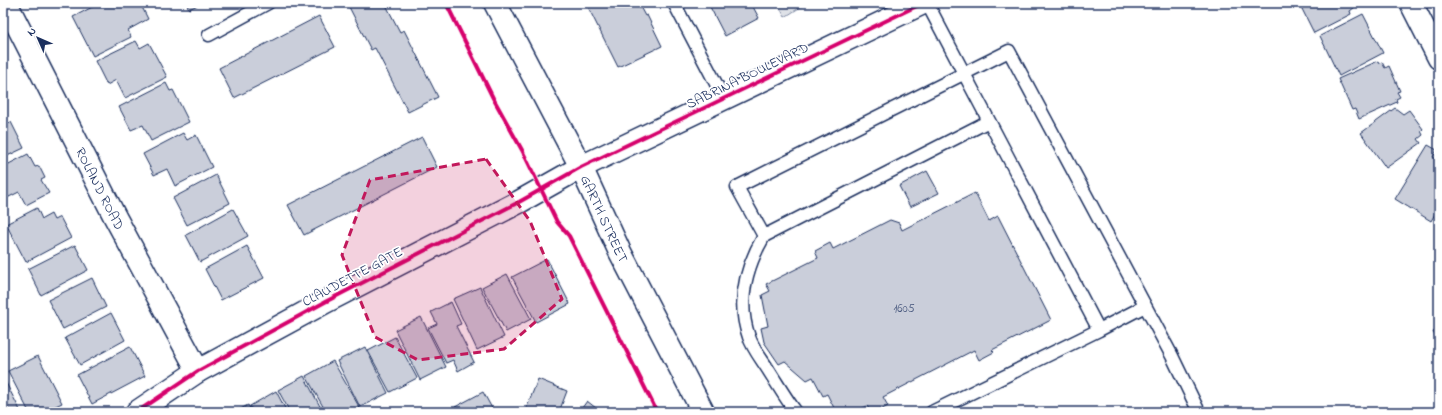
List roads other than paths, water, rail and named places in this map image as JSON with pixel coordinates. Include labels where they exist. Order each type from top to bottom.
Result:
[{"type":"street","name":"ROLAND ROAD","points":[[6,3],[112,210],[198,372]]},
{"type":"street","name":"GARTH STREET","points":[[495,3],[581,167],[619,250],[703,412]]},
{"type":"street","name":"SABRINA BOULEVARD","points":[[581,167],[923,3]]},
{"type":"street","points":[[1411,3],[1439,58]]},
{"type":"street","name":"CLAUDETTE GATE","points":[[137,412],[198,372],[325,302],[519,202],[581,167]]},
{"type":"lane","points":[[209,35],[268,3]]},
{"type":"lane","points":[[674,3],[724,99]]},
{"type":"lane","points":[[927,3],[1099,330]]},
{"type":"lane","points":[[764,236],[737,187],[1009,51],[1145,306],[1195,411]]},
{"type":"lane","points":[[796,412],[750,339],[744,321],[746,276],[753,255],[764,236],[989,121]]},
{"type":"lane","points":[[932,412],[1145,306]]}]
